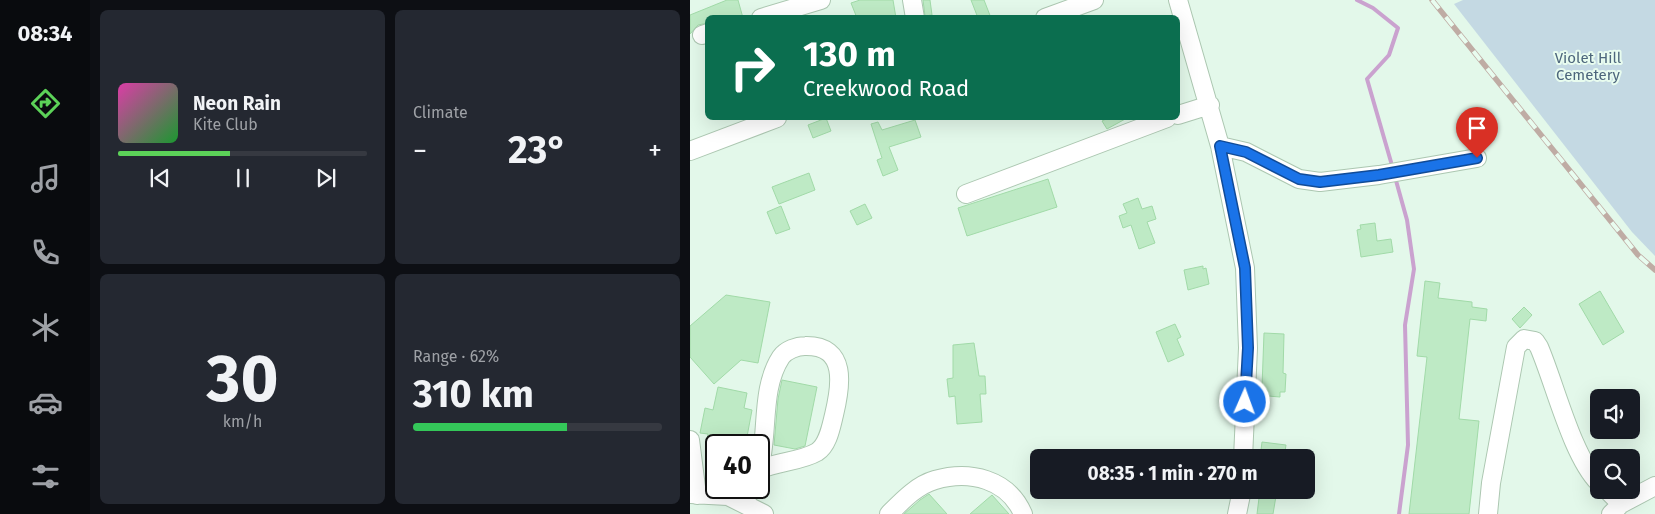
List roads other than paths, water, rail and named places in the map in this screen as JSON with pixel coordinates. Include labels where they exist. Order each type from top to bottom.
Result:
[{"type":"street","points":[[771,15],[821,0]]},
{"type":"street","points":[[912,0],[914,15]]},
{"type":"street","points":[[1053,15],[1094,0]]},
{"type":"street","points":[[1178,0],[1210,105],[1245,268],[1248,348],[1243,449]]},
{"type":"street","points":[[1180,113],[1210,105]]},
{"type":"street","points":[[690,151],[772,120]]},
{"type":"street","points":[[966,194],[1162,120]]},
{"type":"street","points":[[1220,146],[1246,152],[1299,179],[1320,182],[1379,175],[1477,158]]},
{"type":"street","points":[[1488,514],[1491,483],[1516,348],[1524,338],[1535,341],[1539,347],[1576,442],[1590,472]]},
{"type":"street","points":[[805,346],[821,348],[830,352],[838,366],[840,388],[832,424],[822,448],[809,455],[759,469],[772,380],[781,358],[786,352],[805,346]]},
{"type":"street","points":[[690,440],[694,494],[728,496],[764,514]]},
{"type":"street","points":[[889,514],[908,495],[922,486],[935,480],[955,477],[984,478],[997,482],[1005,488],[1023,514]]},
{"type":"street","points":[[1616,509],[1655,486]]},
{"type":"street","points":[[744,504],[746,499]]},
{"type":"street","points":[[1237,514],[1240,499]]},
{"type":"waterway","points":[[1357,0],[1373,8],[1398,28],[1389,55],[1367,79],[1391,162]]},
{"type":"waterway","points":[[1395,177],[1407,220],[1414,269],[1405,325],[1408,445],[1399,514]]},
{"type":"railway","points":[[1432,0],[1638,255],[1655,270]]},
{"type":"park label","name":"Violet Hill Cemetery","points":[[1588,66]]}]
